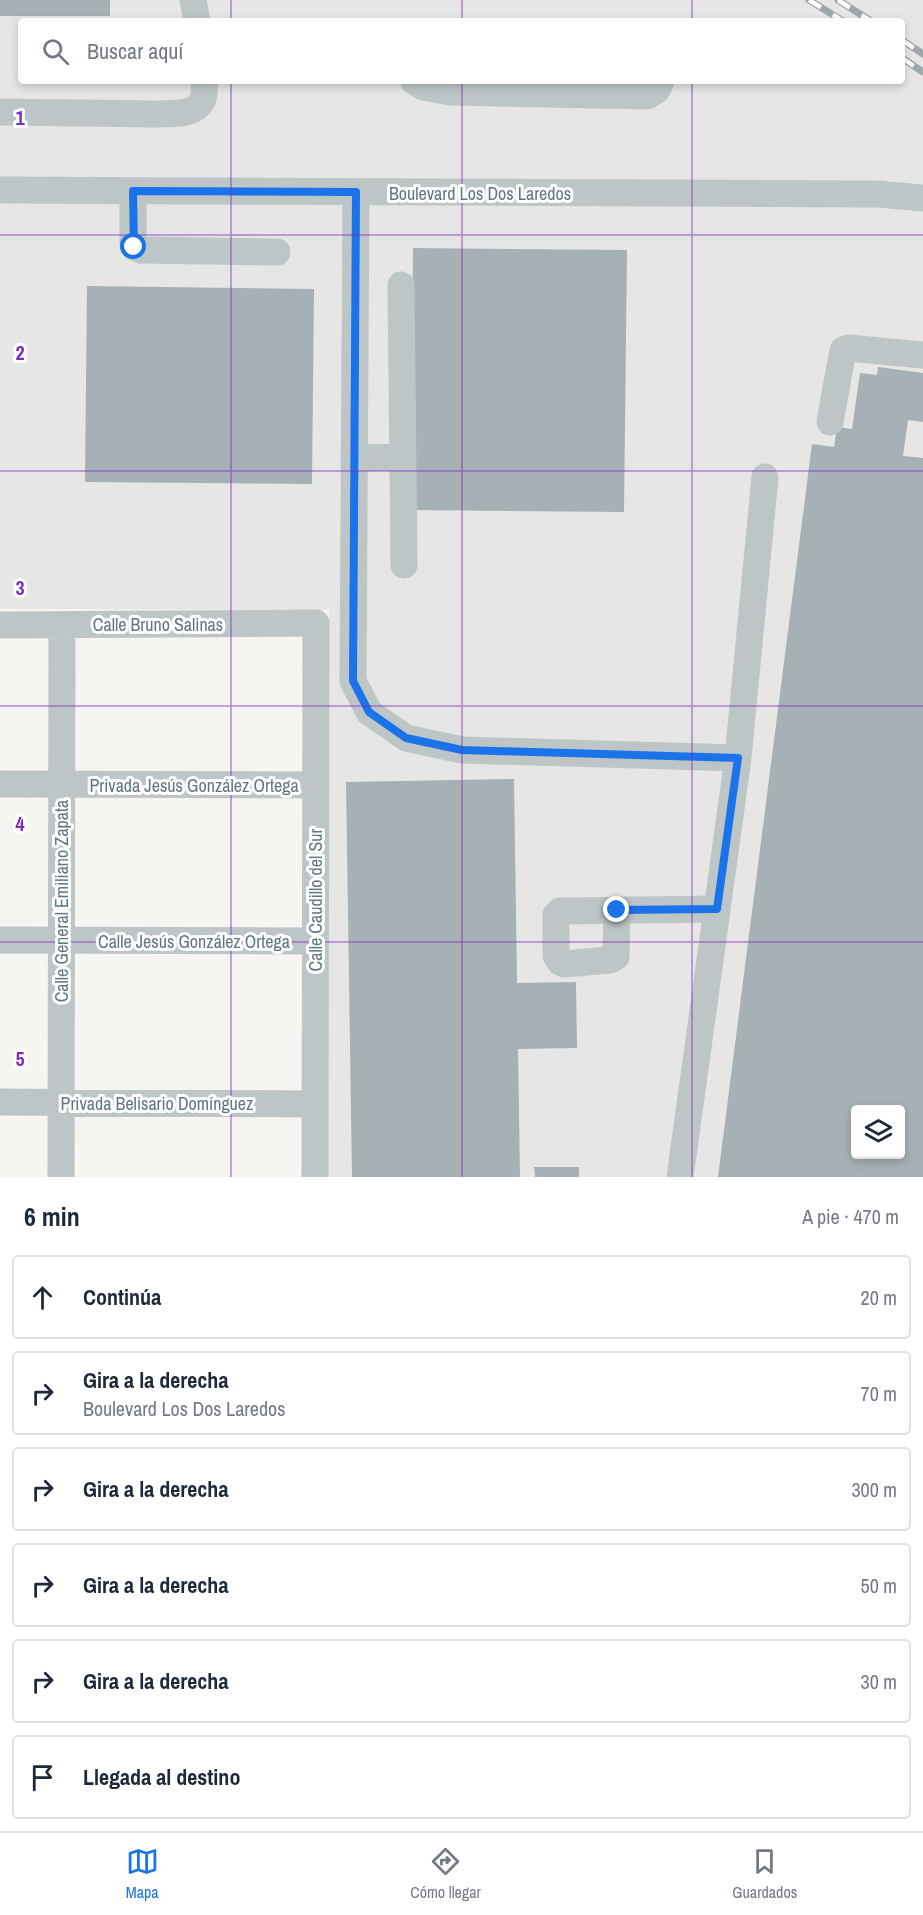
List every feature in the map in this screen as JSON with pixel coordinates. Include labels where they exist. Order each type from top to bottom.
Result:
[{"type":"street","points":[[193,0],[196,18]]},
{"type":"street","points":[[0,112],[180,113],[194,110],[203,100],[205,84]]},
{"type":"street","points":[[418,84],[423,87],[452,92],[647,96],[657,90],[660,84]]},
{"type":"street","name":"Boulevard Los Dos Laredos","points":[[0,190],[878,194],[923,198]]},
{"type":"street","points":[[133,191],[133,242],[134,247],[141,250],[277,252]]},
{"type":"street","points":[[356,192],[353,681],[369,712],[406,738],[462,750],[738,758]]},
{"type":"street","points":[[401,285],[404,565]]},
{"type":"street","points":[[830,422],[843,350],[848,348],[923,355]]},
{"type":"street","points":[[354,458],[403,457]]},
{"type":"street","points":[[680,1177],[738,758],[765,477]]},
{"type":"street","name":"Calle Bruno Salinas","points":[[0,625],[316,622]]},
{"type":"street","name":"Calle Caudillo del Sur","points":[[315,1177],[316,622]]},
{"type":"street","name":"Calle General Emiliano Zapata","points":[[61,1177],[62,625]]},
{"type":"street","name":"Privada Jesús González Ortega","points":[[0,784],[316,785]]},
{"type":"street","points":[[617,910],[717,909]]},
{"type":"street","name":"Calle Jesús González Ortega","points":[[0,940],[315,941]]},
{"type":"street","name":"Privada Belisario Domínguez","points":[[0,1102],[315,1104]]},
{"type":"shaded area","points":[[0,0],[923,0],[923,1177],[320,1177],[329,610],[0,609]]},
{"type":"building","points":[[0,0],[110,0],[110,16],[0,16]]},
{"type":"building","points":[[413,248],[627,250],[624,512],[411,510]]},
{"type":"building","points":[[87,286],[314,289],[312,484],[85,482]]},
{"type":"building","points":[[878,367],[923,373],[923,422],[908,420],[903,456],[923,458],[923,1177],[718,1177],[812,444],[834,447],[837,427],[852,429],[860,373],[877,375]]},
{"type":"building","points":[[514,779],[517,983],[576,982],[577,1048],[518,1049],[520,1177],[352,1177],[346,782]]},
{"type":"building","points":[[534,1167],[579,1167],[579,1177],[535,1177]]},
{"type":"railway","points":[[809,0],[838,18]]},
{"type":"railway","points":[[838,0],[866,18]]},
{"type":"railway","points":[[905,42],[923,54]]},
{"type":"railway","points":[[905,60],[923,72]]},
{"type":"route","points":[[134,247],[133,191],[356,192],[353,681],[369,712],[406,738],[462,750],[738,758],[717,909],[617,910]]}]
